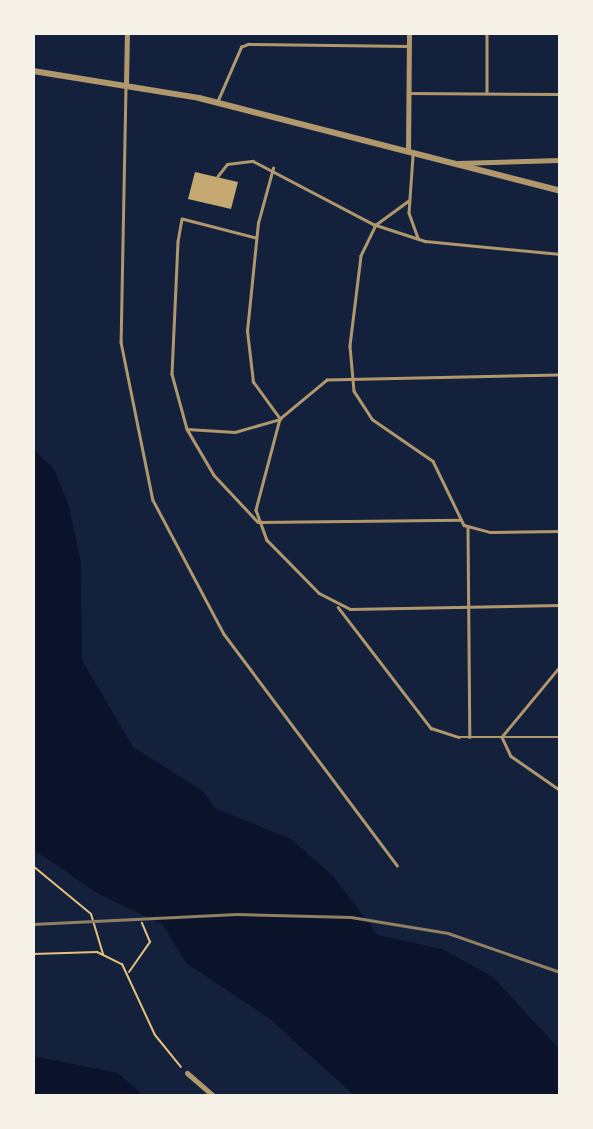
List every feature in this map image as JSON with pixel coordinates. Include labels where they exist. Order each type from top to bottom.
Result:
[{"type":"street","points":[[126,83],[127,33]]},
{"type":"street","points":[[409,33],[411,152]]},
{"type":"street","points":[[33,71],[126,83],[217,103],[560,191]]},
{"type":"street","points":[[454,163],[560,160]]},
{"type":"street","points":[[187,1073],[213,1096]]},
{"type":"lane","points":[[487,33],[487,93]]},
{"type":"lane","points":[[217,103],[241,47],[248,44],[409,46]]},
{"type":"lane","points":[[126,83],[121,342],[153,500],[224,634],[397,865]]},
{"type":"lane","points":[[409,93],[560,94]]},
{"type":"lane","points":[[411,152],[409,201],[419,239]]},
{"type":"lane","points":[[217,177],[236,162],[273,168],[376,225],[419,239],[473,250],[560,254]]},
{"type":"lane","points":[[273,168],[256,238],[248,306],[250,370],[258,392],[280,419]]},
{"type":"lane","points":[[409,201],[376,225],[357,276],[351,375],[372,419],[433,461],[461,520],[468,528],[470,737]]},
{"type":"lane","points":[[256,238],[182,219],[169,353],[187,429],[214,475],[258,522],[267,540],[337,605],[421,720],[445,734],[470,737],[560,737]]},
{"type":"lane","points":[[187,429],[244,431],[280,419],[315,387],[351,375],[560,375]]},
{"type":"lane","points":[[258,522],[257,497],[280,419]]},
{"type":"lane","points":[[258,522],[461,520]]},
{"type":"lane","points":[[468,528],[560,531]]},
{"type":"lane","points":[[337,605],[560,605]]},
{"type":"lane","points":[[502,737],[560,667]]},
{"type":"lane","points":[[502,737],[511,756],[560,790]]},
{"type":"path","points":[[33,866],[90,914],[104,955],[127,973],[155,1035],[187,1073]]},
{"type":"path","points":[[127,973],[150,942],[142,923]]},
{"type":"path","points":[[33,954],[104,955]]},
{"type":"water","points":[[33,449],[54,469],[69,506],[81,563],[82,660],[133,747],[203,791],[215,808],[291,839],[333,876],[378,935],[442,949],[493,977],[560,1050],[560,1096],[355,1096],[270,1019],[186,963],[163,925],[97,893],[33,849]]},
{"type":"water","points":[[33,1056],[118,1073],[144,1096],[33,1096]]},
{"type":"building","points":[[195,172],[238,182],[231,209],[188,199]]},
{"type":"railway","points":[[33,924],[237,914],[351,917],[448,933],[560,972]]}]
